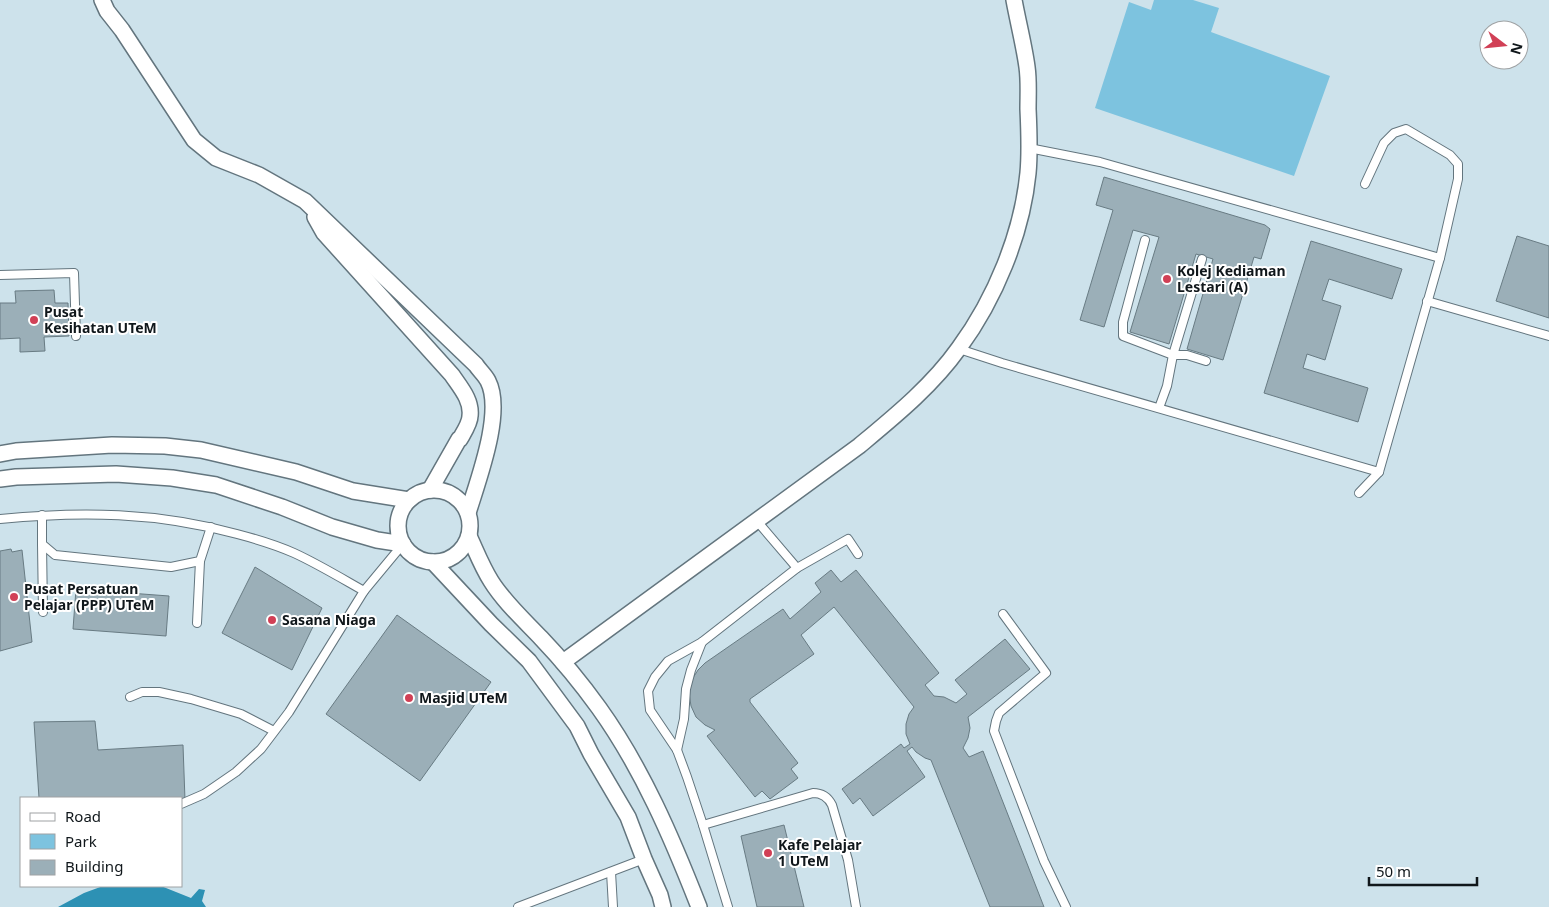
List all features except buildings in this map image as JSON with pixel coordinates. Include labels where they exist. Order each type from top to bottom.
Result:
[{"type":"street","points":[[102,0],[107,11],[122,30],[194,140],[216,158],[259,176],[306,201],[476,365],[488,381],[494,403],[489,438],[468,513]]},
{"type":"street","points":[[563,662],[859,446],[904,408],[935,377],[959,349],[985,309],[1006,262],[1019,219],[1027,175],[1029,148],[1027,68],[1014,0]]},
{"type":"street","points":[[306,201],[324,233],[452,375],[468,398],[470,416],[467,426],[430,490]]},
{"type":"street","points":[[0,454],[16,451],[112,445],[165,446],[201,450],[296,472],[353,491],[409,500]]},
{"type":"street","points":[[0,480],[26,476],[116,474],[172,478],[216,485],[282,507],[332,527],[378,540],[403,544]]},
{"type":"street","points":[[430,490],[442,490],[453,494],[462,502],[471,524],[469,536],[464,547],[455,556],[445,561],[433,562],[421,560],[411,554],[403,544],[399,533],[398,521],[402,510],[409,500],[419,493],[430,490]]},
{"type":"street","points":[[469,536],[491,581],[511,606],[563,662],[621,741],[668,831],[699,907]]},
{"type":"street","points":[[433,562],[491,624],[529,661],[577,726],[590,754],[628,817],[663,907]]},
{"type":"lane","points":[[1359,493],[1378,472],[1440,258],[1458,179],[1458,164],[1450,155],[1406,129],[1394,133],[1384,142],[1365,184]]},
{"type":"lane","points":[[1029,148],[1100,162],[1440,258]]},
{"type":"lane","points":[[1146,240],[1123,322],[1123,336],[1173,355],[1187,355],[1206,361]]},
{"type":"lane","points":[[1159,408],[1167,386],[1173,355],[1202,259]]},
{"type":"lane","points":[[0,275],[74,273],[76,336]]},
{"type":"lane","points":[[1427,301],[1549,336]]},
{"type":"lane","points":[[959,349],[1378,472]]},
{"type":"lane","points":[[0,519],[42,515],[97,514],[140,516],[211,527],[293,552],[364,591]]},
{"type":"lane","points":[[42,515],[43,612]]},
{"type":"lane","points":[[756,520],[797,568]]},
{"type":"lane","points":[[196,624],[200,561],[211,527]]},
{"type":"lane","points":[[728,907],[704,826],[677,750],[650,710],[648,691],[655,677],[668,661],[702,642],[797,568],[848,539],[858,554]]},
{"type":"lane","points":[[42,544],[55,555],[172,567],[200,561]]},
{"type":"lane","points":[[182,804],[204,794],[236,772],[261,749],[296,702],[364,591],[403,544]]},
{"type":"lane","points":[[1003,614],[1046,673],[999,713],[994,731],[1044,861],[1066,907]]},
{"type":"lane","points":[[677,750],[684,719],[686,689],[702,642]]},
{"type":"lane","points":[[130,697],[142,692],[159,692],[191,699],[241,714],[274,732]]},
{"type":"lane","points":[[704,826],[813,793],[824,795],[832,805],[848,860],[856,907]]},
{"type":"lane","points":[[518,907],[644,859]]},
{"type":"lane","points":[[611,872],[613,907]]},
{"type":"green space","points":[[1154,0],[1193,0],[1219,8],[1211,32],[1330,76],[1294,176],[1095,108],[1129,2],[1151,10]]},
{"type":"shaded area","points":[[100,887],[164,887],[191,898],[199,889],[205,890],[202,901],[206,907],[58,907],[84,893]]},
{"type":"place","name":"Kolej Kediaman Lestari (A)","points":[[1167,279]]},
{"type":"place","name":"Pusat Kesihatan UTeM","points":[[34,320]]},
{"type":"place","name":"Pusat Persatuan Pelajar (PPP) UTeM","points":[[14,597]]},
{"type":"place","name":"Sasana Niaga","points":[[272,620]]},
{"type":"place","name":"Masjid UTeM","points":[[409,698]]},
{"type":"place","name":"Kafe Pelajar 1 UTeM","points":[[768,853]]}]
